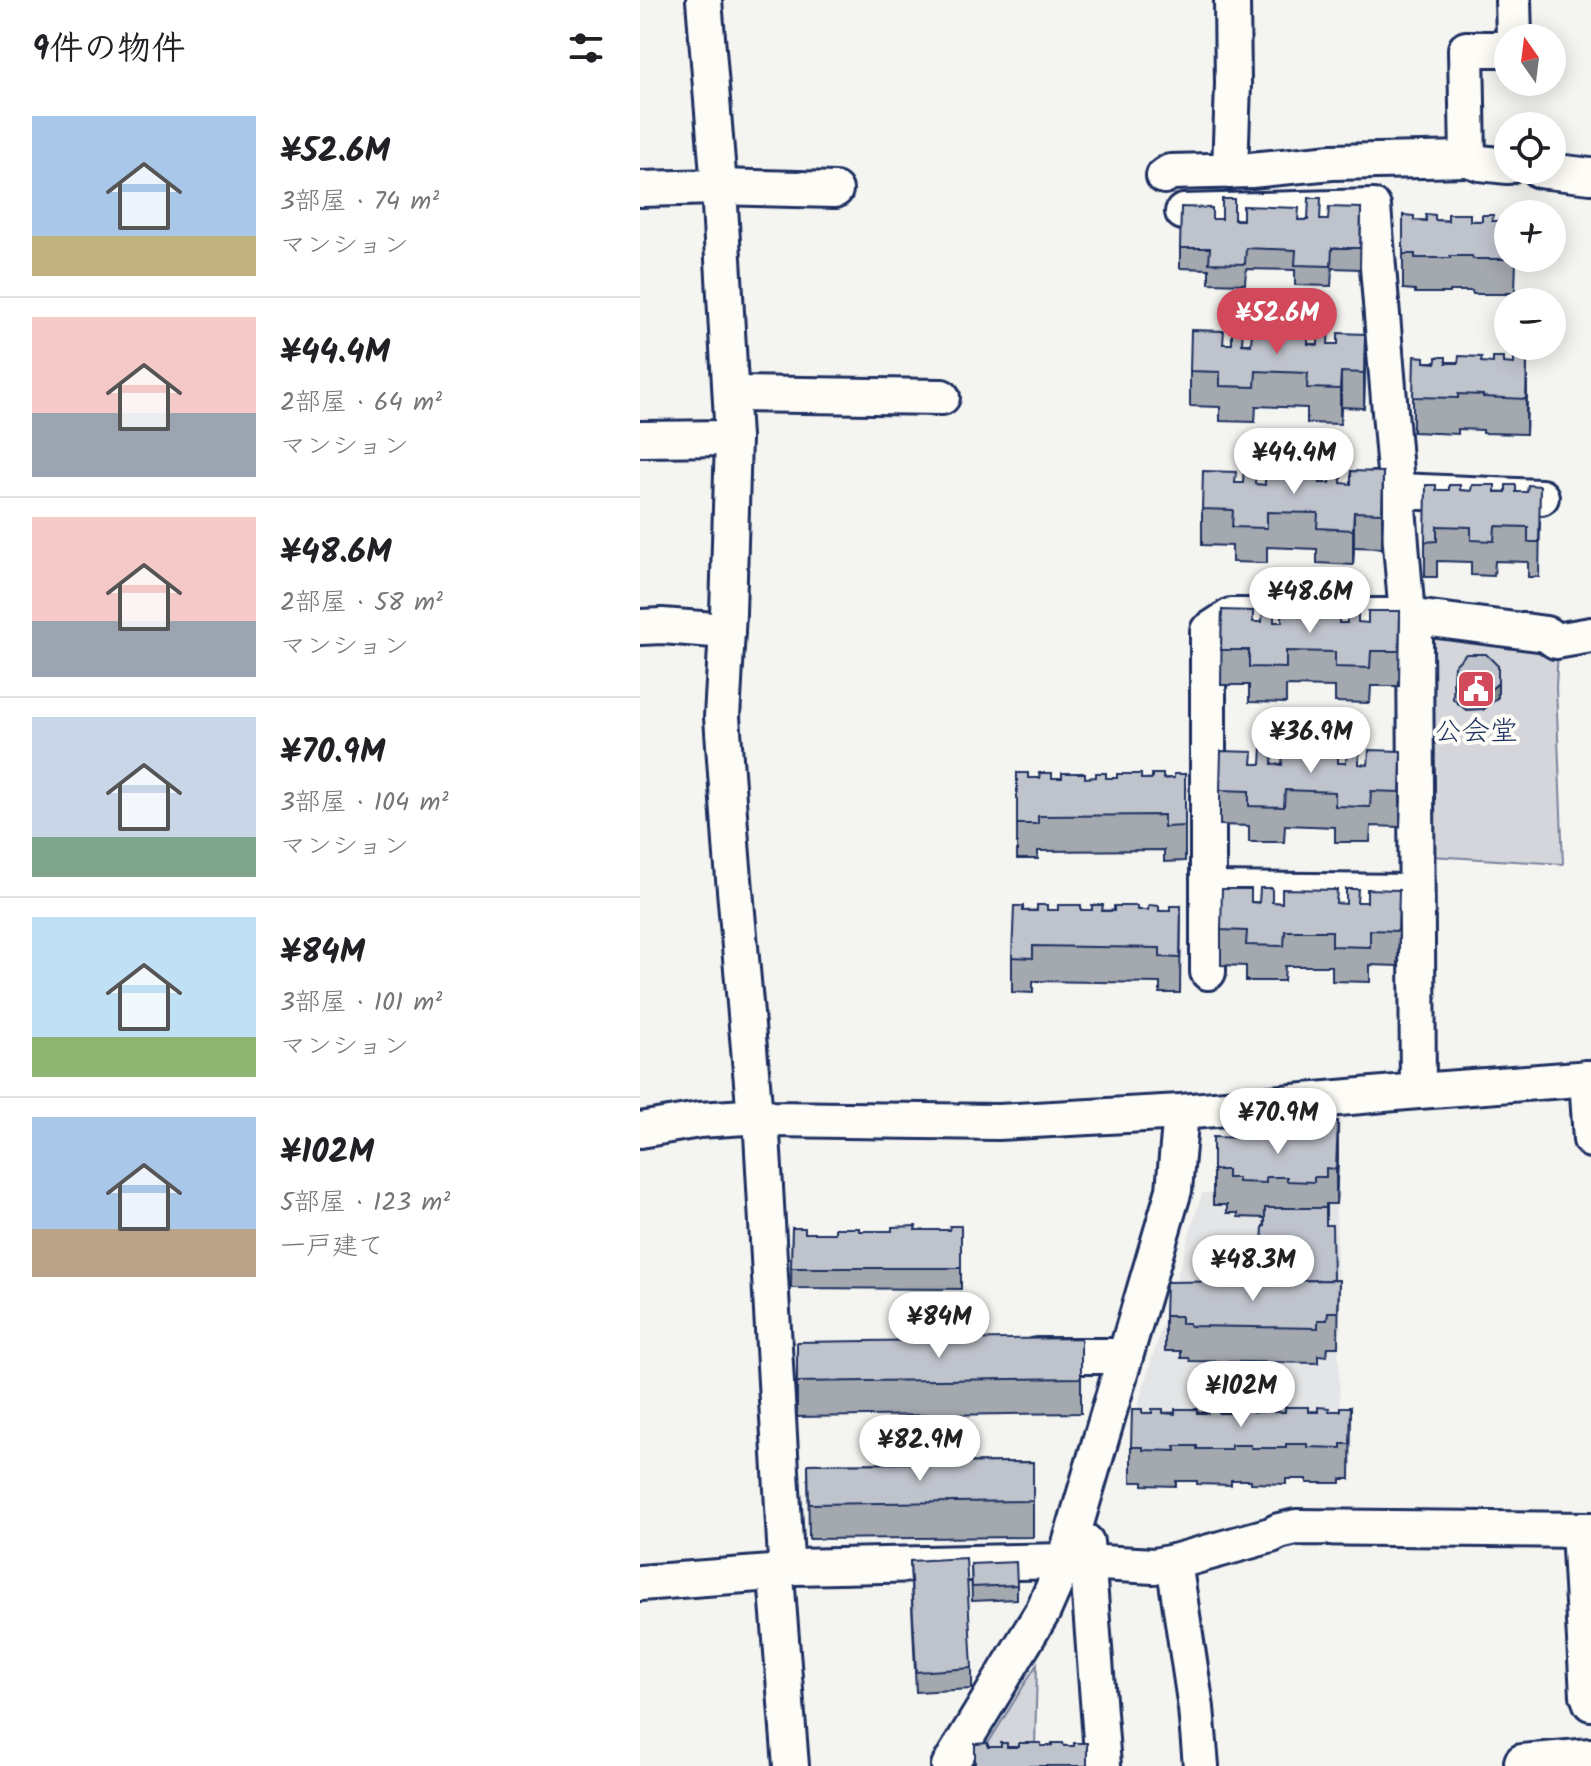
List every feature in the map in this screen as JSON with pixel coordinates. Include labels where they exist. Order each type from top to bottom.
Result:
[{"type":"street","points":[[704,0],[719,187],[733,438],[722,717],[727,795],[754,1105],[761,1116],[791,1357],[786,1560],[776,1576],[791,1766]]},
{"type":"street","points":[[1230,171],[1232,0]]},
{"type":"street","points":[[1513,0],[1514,24]]},
{"type":"street","points":[[1468,159],[1466,49],[1494,49]]},
{"type":"street","points":[[1164,176],[1170,172],[1230,171],[1332,162],[1468,159],[1494,164]]},
{"type":"street","points":[[1566,173],[1591,176]]},
{"type":"street","points":[[640,189],[719,187],[835,190]]},
{"type":"street","points":[[1183,212],[1373,207],[1390,233],[1404,379],[1397,490],[1407,616],[1415,639],[1402,769],[1416,892],[1418,1091]]},
{"type":"street","points":[[731,382],[878,410],[942,397]]},
{"type":"street","points":[[640,439],[733,438]]},
{"type":"street","points":[[1336,488],[1541,497]]},
{"type":"street","points":[[1208,972],[1197,909],[1207,780],[1208,631],[1231,616],[1407,616],[1546,634],[1556,641],[1591,635]]},
{"type":"street","points":[[640,627],[727,631]]},
{"type":"street","points":[[1197,909],[1416,892]]},
{"type":"street","points":[[640,1130],[699,1120],[761,1116],[770,1119],[998,1122],[1181,1112],[1589,1078],[1591,1140]]},
{"type":"street","points":[[1103,1766],[1076,1561],[1082,1506],[1174,1190],[1181,1112]]},
{"type":"street","points":[[998,1356],[1125,1356]]},
{"type":"street","points":[[640,1583],[771,1573],[782,1568],[1076,1561],[1154,1566],[1296,1527],[1585,1530],[1588,1695],[1591,1703]]},
{"type":"street","points":[[949,1766],[1076,1561]]},
{"type":"street","points":[[1174,1562],[1196,1708],[1201,1766]]},
{"type":"street","points":[[1523,1766],[1522,1762],[1591,1756]]},
{"type":"shaded area","points":[[1428,635],[1558,648],[1556,687],[1563,864],[1431,856]]},
{"type":"shaded area","points":[[1316,1156],[1338,1156],[1340,1415],[1134,1418],[1202,1193],[1212,1193]]},
{"type":"shaded area","points":[[1037,1664],[1035,1748],[984,1750]]},
{"type":"building","points":[[1309,198],[1321,198],[1320,220],[1328,220],[1329,207],[1361,208],[1360,248],[1332,248],[1331,266],[1295,265],[1296,250],[1246,248],[1245,264],[1209,263],[1210,248],[1180,248],[1181,207],[1212,208],[1212,219],[1222,219],[1222,199],[1234,199],[1234,220],[1243,220],[1243,206],[1299,208],[1298,220],[1308,220]]},
{"type":"building","points":[[1426,214],[1435,215],[1435,220],[1448,221],[1448,214],[1470,214],[1470,221],[1482,221],[1482,215],[1493,215],[1494,259],[1473,259],[1472,256],[1415,258],[1415,254],[1403,254],[1403,215],[1426,221]]},
{"type":"building","points":[[1232,323],[1243,324],[1242,344],[1251,345],[1252,331],[1308,333],[1308,344],[1318,345],[1318,325],[1329,325],[1328,344],[1338,344],[1338,333],[1365,334],[1364,373],[1341,372],[1340,389],[1307,388],[1308,373],[1256,371],[1255,387],[1220,386],[1220,372],[1190,371],[1191,330],[1224,331],[1223,344],[1232,344]]},
{"type":"building","points":[[1414,356],[1424,357],[1424,362],[1436,363],[1436,357],[1446,357],[1446,363],[1458,363],[1459,356],[1482,357],[1481,362],[1493,363],[1493,357],[1494,360],[1503,360],[1503,363],[1514,364],[1514,360],[1527,360],[1526,399],[1458,394],[1458,398],[1413,397]]},
{"type":"building","points":[[1244,464],[1256,465],[1255,484],[1265,485],[1265,471],[1320,472],[1320,483],[1330,483],[1330,465],[1341,465],[1341,483],[1351,484],[1351,471],[1383,472],[1382,513],[1354,512],[1353,530],[1317,528],[1318,513],[1267,512],[1267,528],[1232,527],[1233,510],[1202,509],[1203,471],[1236,472],[1235,483],[1243,483]]},
{"type":"building","points":[[1426,485],[1436,485],[1436,490],[1449,490],[1449,485],[1460,485],[1460,490],[1471,491],[1472,485],[1495,485],[1495,492],[1506,492],[1506,485],[1516,485],[1516,492],[1527,492],[1528,485],[1540,486],[1539,542],[1528,542],[1528,527],[1495,526],[1494,541],[1471,540],[1471,527],[1437,526],[1437,541],[1425,542]]},
{"type":"building","points":[[1347,601],[1358,602],[1358,622],[1368,623],[1368,611],[1400,611],[1399,651],[1371,651],[1370,668],[1335,667],[1335,652],[1286,651],[1286,668],[1249,667],[1249,650],[1221,650],[1222,610],[1253,611],[1253,622],[1262,622],[1263,602],[1274,602],[1274,622],[1282,622],[1282,611],[1339,611],[1339,623],[1347,623]]},
{"type":"building","points":[[1466,654],[1486,654],[1498,666],[1498,683],[1484,695],[1466,696],[1453,685],[1454,666]]},
{"type":"building","points":[[1262,748],[1273,748],[1272,764],[1282,765],[1283,749],[1338,751],[1338,763],[1346,763],[1347,749],[1359,749],[1359,764],[1368,765],[1369,750],[1401,751],[1400,792],[1371,791],[1370,807],[1335,806],[1335,792],[1285,790],[1284,807],[1249,806],[1249,791],[1220,790],[1221,751],[1253,752],[1252,764],[1261,764]]},
{"type":"building","points":[[1017,773],[1028,773],[1028,778],[1040,778],[1039,773],[1052,773],[1052,778],[1062,778],[1062,773],[1085,773],[1085,778],[1096,777],[1096,773],[1106,773],[1106,778],[1117,778],[1117,774],[1141,774],[1141,779],[1152,779],[1152,774],[1163,774],[1163,779],[1174,778],[1174,774],[1185,774],[1185,826],[1164,827],[1164,815],[1038,816],[1038,824],[1017,824]]},
{"type":"building","points":[[1260,888],[1272,888],[1272,902],[1282,903],[1282,889],[1337,890],[1336,903],[1346,904],[1346,889],[1358,889],[1357,902],[1367,902],[1367,889],[1399,890],[1398,931],[1370,930],[1370,947],[1332,946],[1332,931],[1285,931],[1284,946],[1246,945],[1247,931],[1221,930],[1222,889],[1251,889],[1251,902],[1259,903]]},
{"type":"building","points":[[1037,905],[1047,905],[1047,910],[1058,910],[1058,905],[1081,905],[1081,910],[1092,910],[1092,905],[1103,905],[1102,911],[1114,911],[1114,906],[1137,906],[1137,910],[1148,910],[1149,905],[1159,906],[1159,911],[1170,911],[1170,906],[1181,906],[1180,958],[1160,957],[1160,948],[1033,946],[1033,958],[1012,957],[1014,906],[1023,906],[1023,911],[1037,911]]},
{"type":"building","points":[[1316,1120],[1338,1121],[1336,1169],[1326,1168],[1326,1177],[1314,1177],[1314,1182],[1266,1177],[1266,1183],[1238,1182],[1238,1178],[1227,1178],[1227,1170],[1213,1170],[1213,1137],[1315,1140]]},
{"type":"building","points":[[1265,1208],[1326,1208],[1326,1225],[1332,1225],[1333,1280],[1259,1281],[1259,1247],[1262,1247]]},
{"type":"building","points":[[916,1226],[915,1230],[949,1230],[950,1226],[961,1226],[961,1268],[791,1268],[792,1228],[805,1228],[805,1233],[835,1233],[835,1228],[892,1231],[892,1227]]},
{"type":"building","points":[[1339,1280],[1338,1312],[1328,1312],[1327,1320],[1318,1320],[1318,1328],[1190,1326],[1189,1323],[1181,1323],[1181,1316],[1165,1316],[1166,1282]]},
{"type":"building","points":[[1081,1338],[1081,1378],[797,1382],[797,1342]]},
{"type":"building","points":[[1285,1407],[1308,1407],[1308,1412],[1318,1412],[1318,1407],[1340,1411],[1340,1407],[1351,1407],[1350,1444],[1341,1444],[1341,1448],[1307,1447],[1307,1444],[1286,1444],[1286,1448],[1231,1445],[1231,1449],[1175,1446],[1176,1451],[1131,1447],[1132,1409],[1152,1413],[1152,1409],[1163,1409],[1163,1413],[1175,1414],[1175,1409],[1197,1409],[1197,1413],[1219,1409],[1219,1413],[1230,1413],[1231,1408],[1285,1412]]},
{"type":"building","points":[[1033,1462],[1033,1501],[809,1504],[808,1464]]},
{"type":"building","points":[[966,1558],[972,1668],[916,1672],[910,1561]]},
{"type":"building","points":[[1016,1562],[1017,1585],[972,1587],[971,1564]]},
{"type":"building","points":[[988,1743],[988,1747],[1001,1747],[1001,1743],[1007,1743],[1007,1747],[1019,1747],[1019,1743],[1074,1746],[1074,1743],[1087,1743],[1087,1766],[975,1766],[975,1744]]},
{"type":"place","name":"公会堂","points":[[1476,689]]}]
